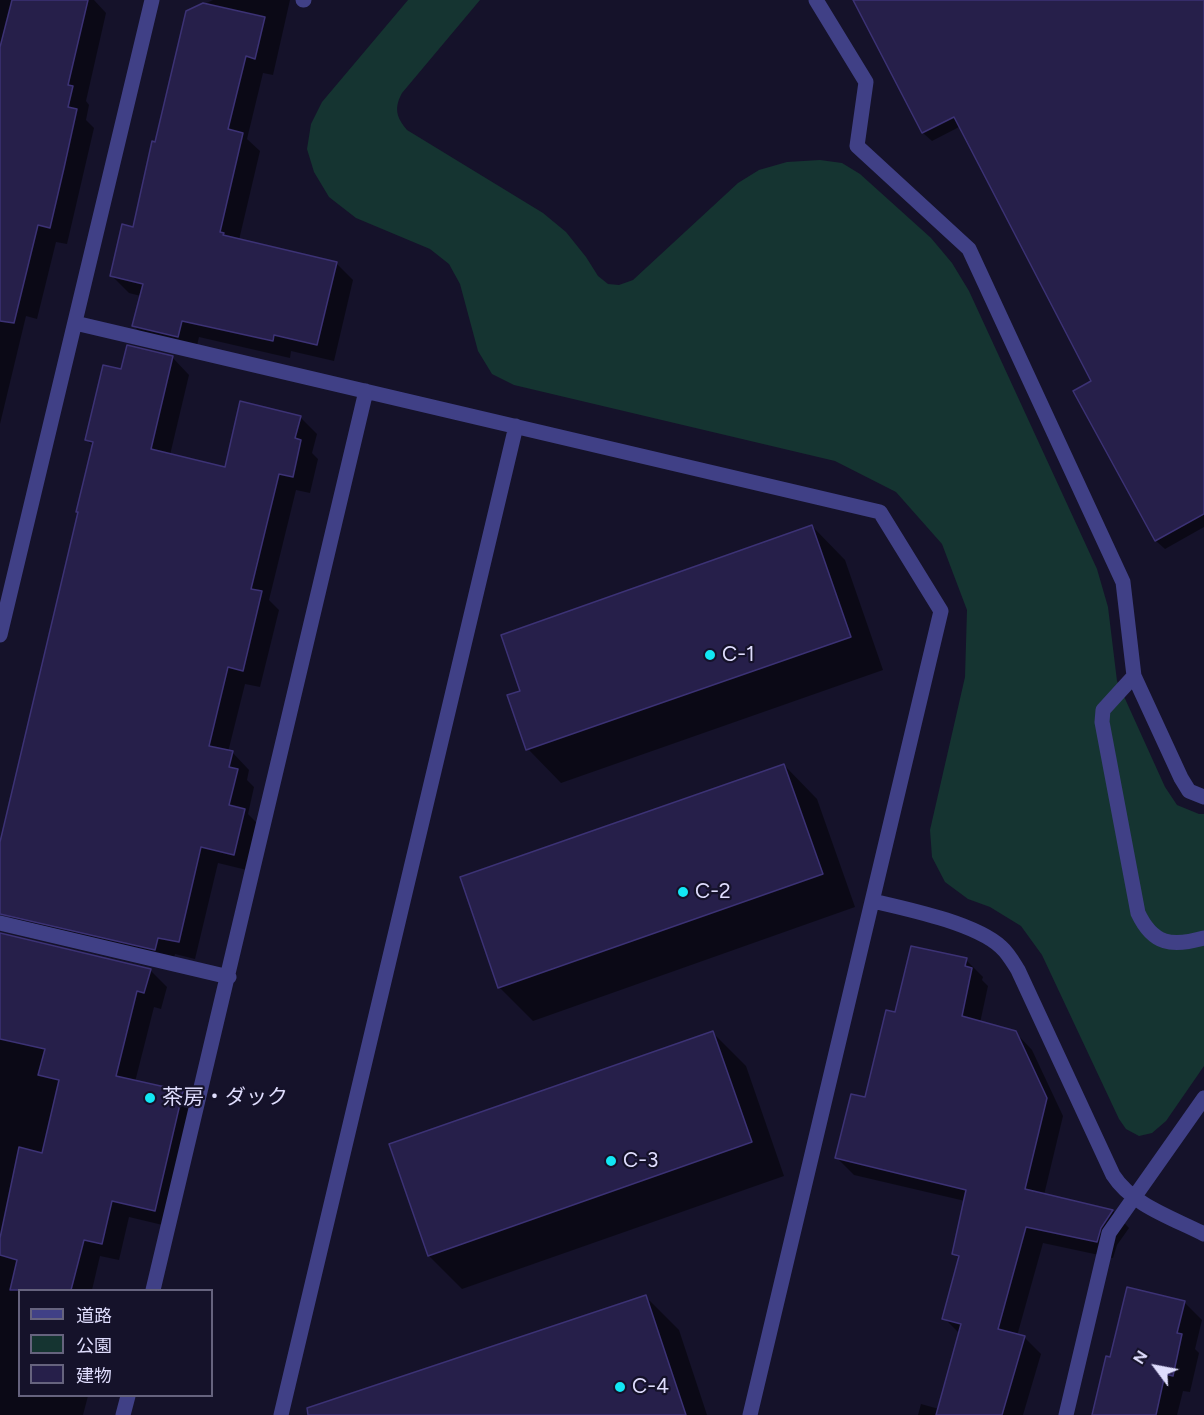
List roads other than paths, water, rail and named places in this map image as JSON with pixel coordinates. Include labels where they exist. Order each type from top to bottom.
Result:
[{"type":"street","points":[[0,635],[152,0]]},
{"type":"street","points":[[816,0],[866,82],[857,146],[969,249],[1123,582],[1134,676],[1181,778],[1189,791],[1204,797]]},
{"type":"street","points":[[75,322],[880,512],[941,611],[750,1415]]},
{"type":"street","points":[[153,1289],[366,391]]},
{"type":"street","points":[[280,1415],[516,426]]},
{"type":"street","points":[[1134,676],[1103,710],[1102,722],[1138,913],[1145,928],[1157,938],[1172,944],[1204,938]]},
{"type":"street","points":[[873,901],[925,913],[977,933],[1001,947],[1018,970],[1113,1175],[1122,1188],[1135,1198],[1204,1234]]},
{"type":"street","points":[[0,923],[229,977]]},
{"type":"street","points":[[1066,1415],[1109,1233],[1204,1098]]},
{"type":"street","points":[[123,1415],[128,1397]]},
{"type":"place","name":"C-1","points":[[710,655]]},
{"type":"place","name":"C-2","points":[[683,892]]},
{"type":"place","name":"茶房・ダック","points":[[150,1098]]},
{"type":"place","name":"C-3","points":[[611,1161]]},
{"type":"place","name":"C-4","points":[[620,1387]]}]
